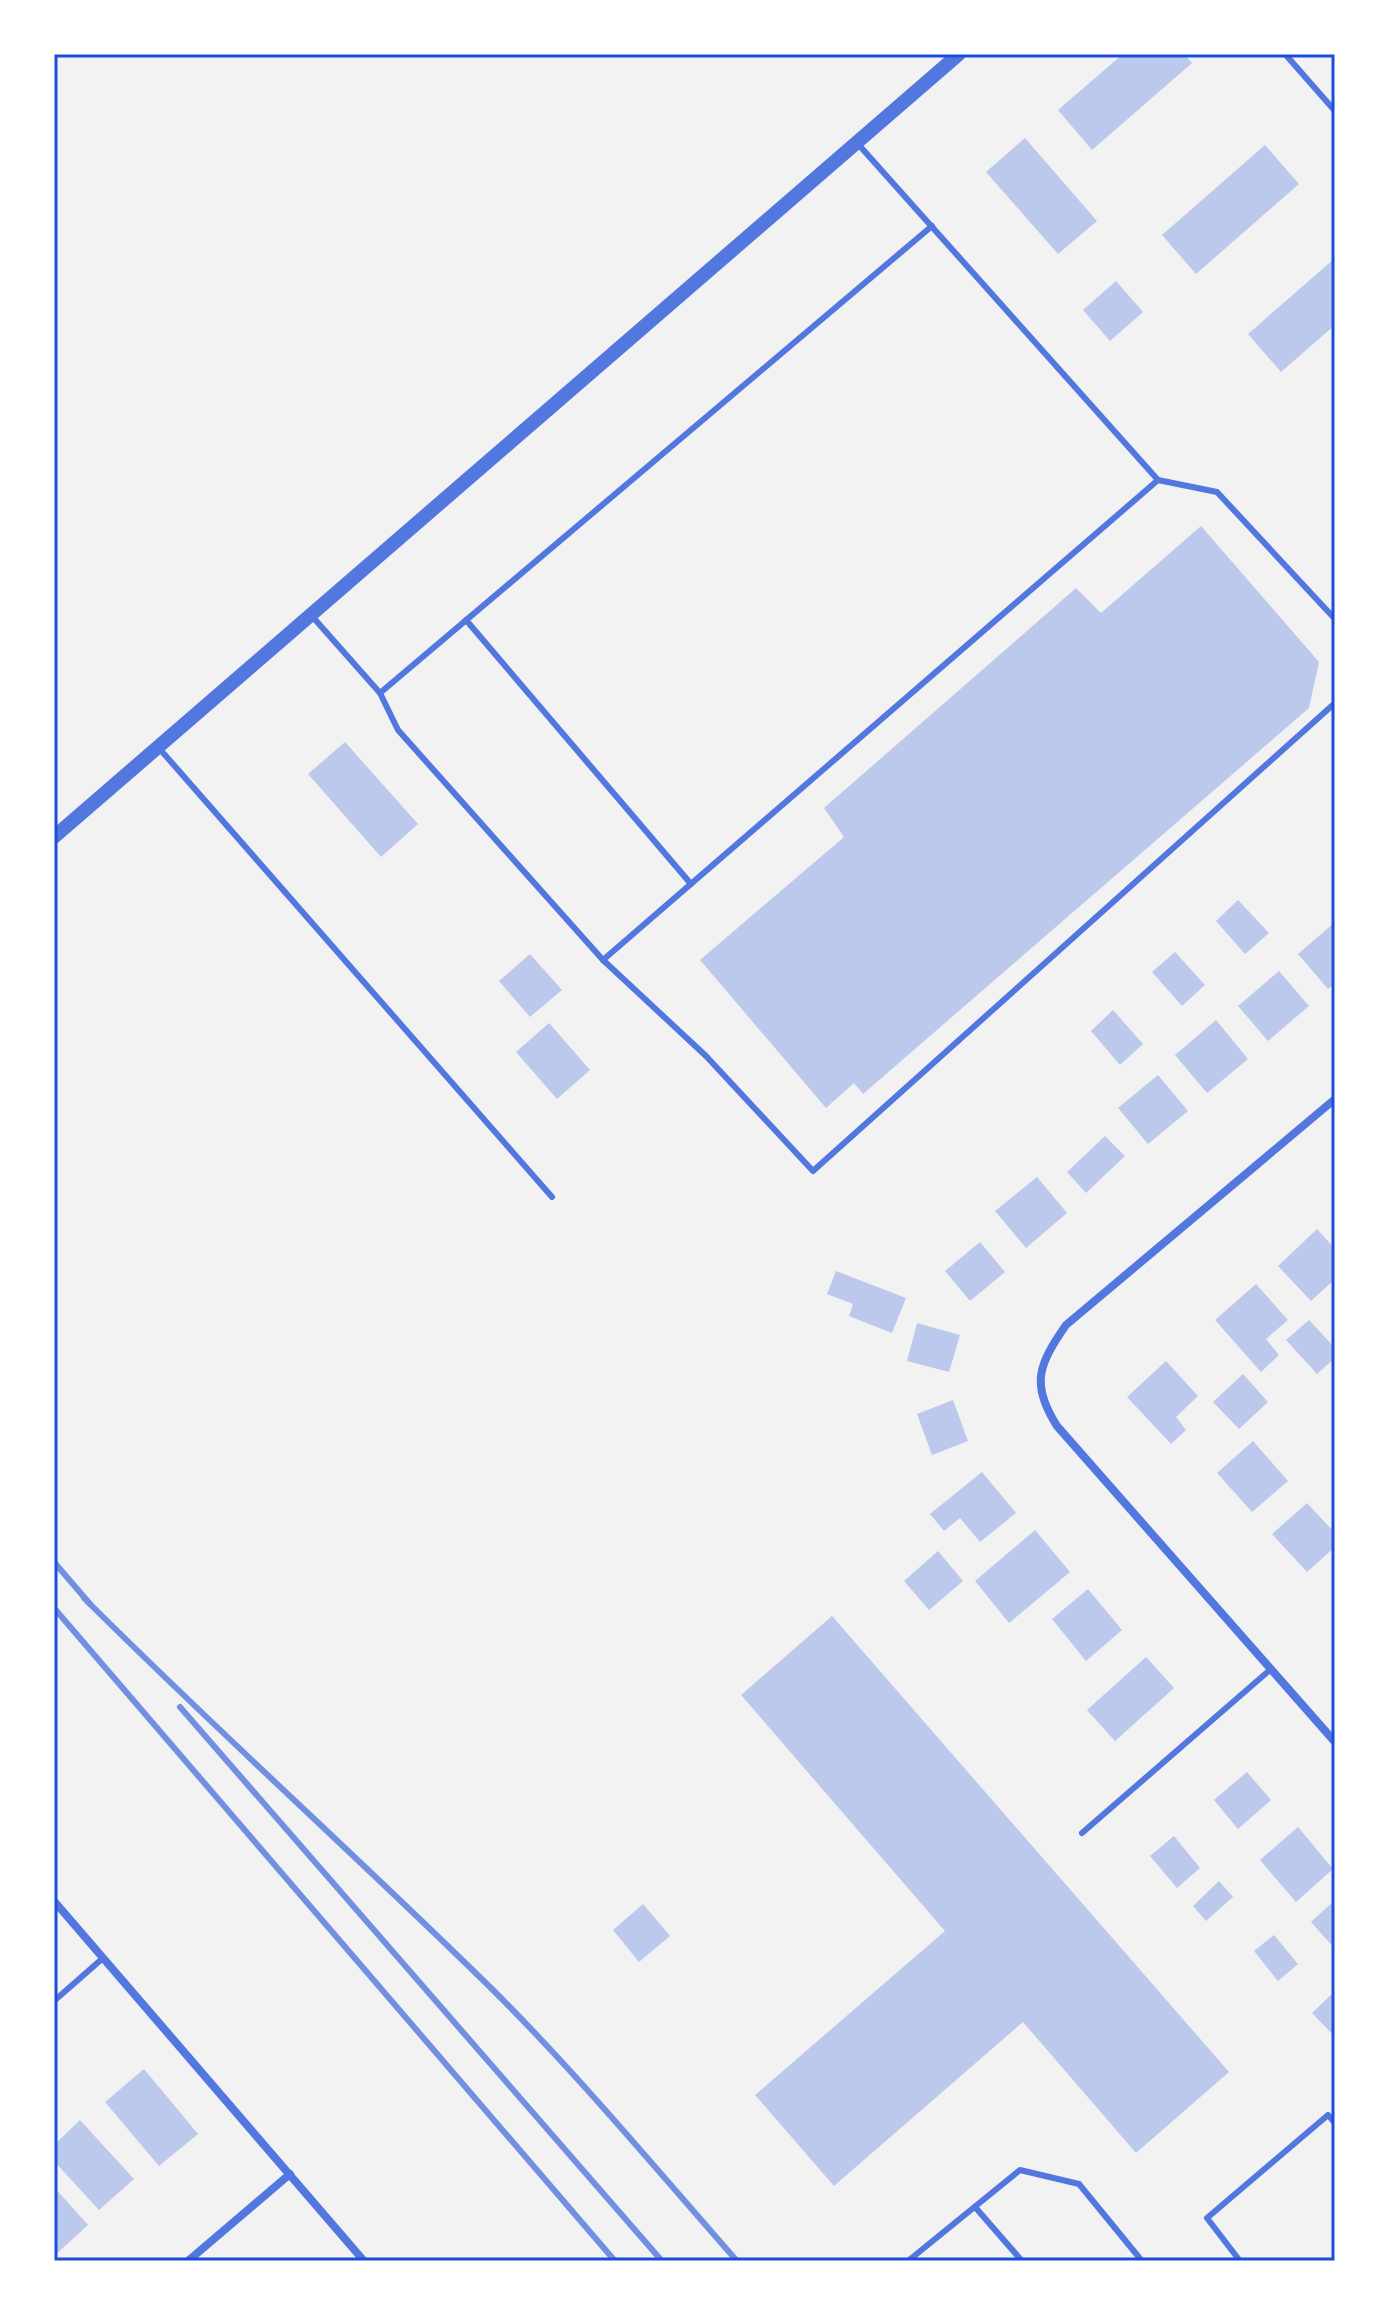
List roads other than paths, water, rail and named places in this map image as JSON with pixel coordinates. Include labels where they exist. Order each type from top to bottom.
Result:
[{"type":"street","points":[[54,837],[959,54]]},
{"type":"street","points":[[1335,1099],[1066,1325],[1049,1349],[1039,1379],[1043,1404],[1057,1426],[1335,1742]]},
{"type":"street","points":[[54,1901],[364,2261]]},
{"type":"street","points":[[188,2261],[290,2174]]},
{"type":"lane","points":[[1285,54],[1335,111]]},
{"type":"lane","points":[[857,143],[1158,480],[1217,492],[1335,619]]},
{"type":"lane","points":[[380,693],[932,226]]},
{"type":"lane","points":[[603,960],[1158,480]]},
{"type":"lane","points":[[311,615],[380,693],[398,730],[603,960],[706,1056],[813,1171],[1335,703]]},
{"type":"lane","points":[[466,620],[691,884]]},
{"type":"lane","points":[[158,747],[552,1197]]},
{"type":"lane","points":[[1082,1833],[1271,1669]]},
{"type":"lane","points":[[54,2001],[103,1958]]},
{"type":"lane","points":[[1240,2261],[1207,2218],[1328,2115],[1335,2123]]},
{"type":"lane","points":[[908,2261],[1020,2170],[1079,2184],[1142,2261]]},
{"type":"lane","points":[[975,2207],[1022,2261]]},
{"type":"railway","points":[[54,1562],[90,1604]]},
{"type":"railway","points":[[84,1598],[494,1991],[588,2090],[737,2261]]},
{"type":"railway","points":[[54,1608],[615,2261]]},
{"type":"railway","points":[[180,1707],[662,2261]]}]
